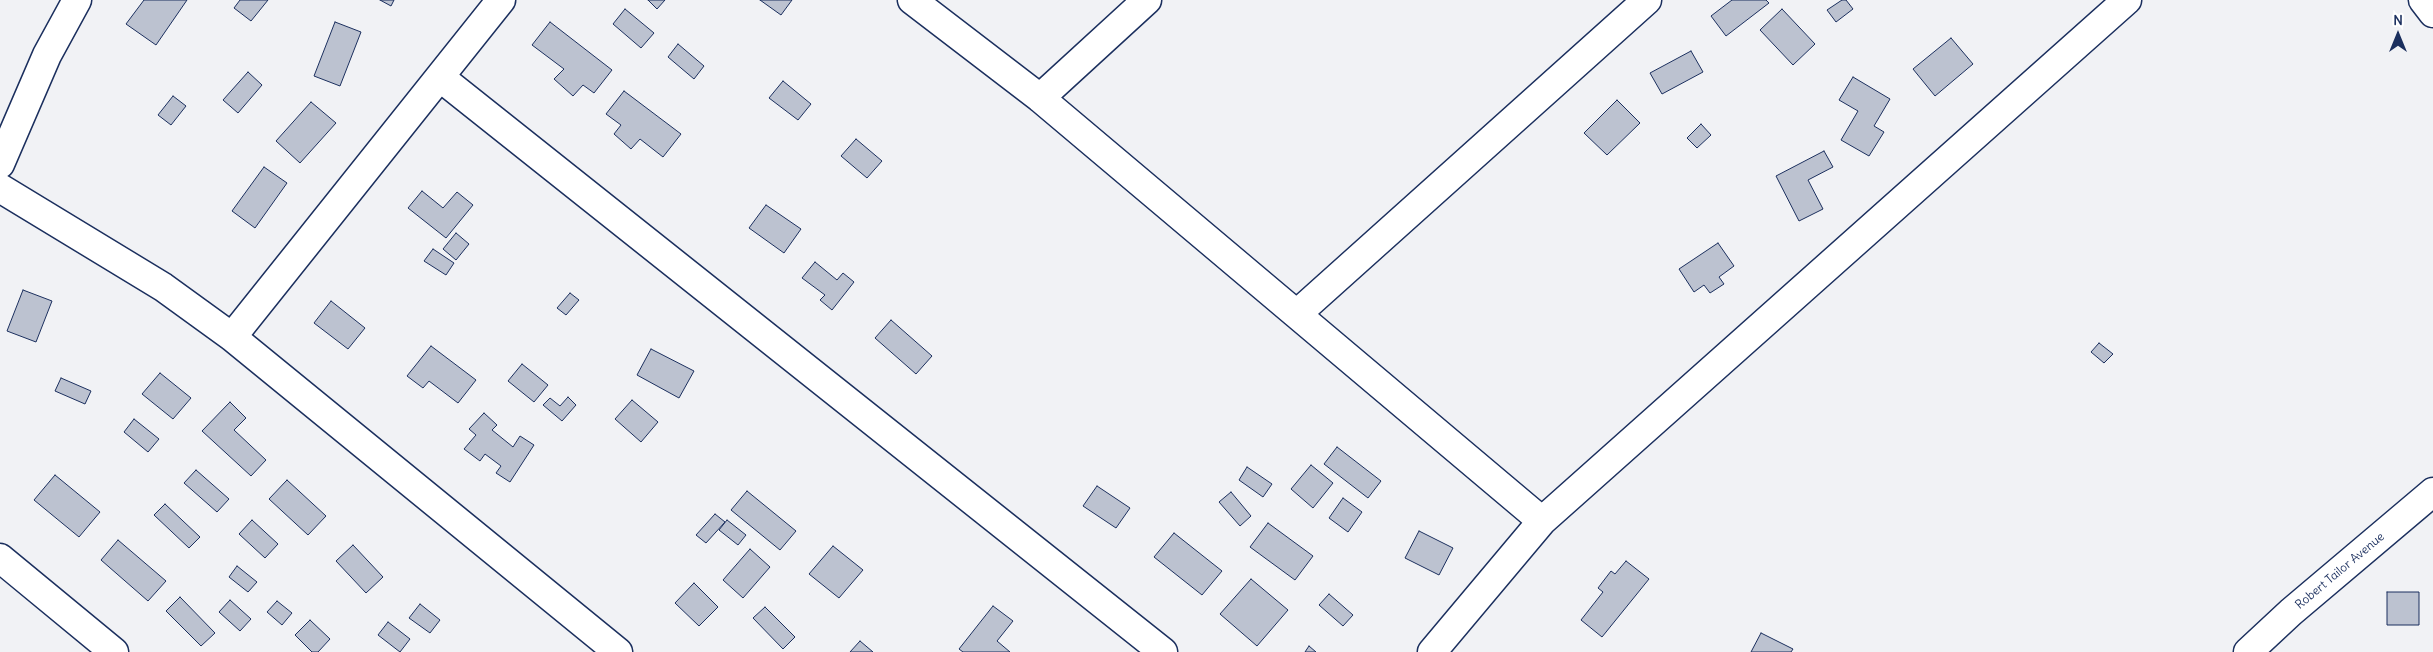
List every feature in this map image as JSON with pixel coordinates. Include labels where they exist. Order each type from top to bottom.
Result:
[{"type":"street","points":[[0,164],[43,63],[77,0]]},
{"type":"street","points":[[232,338],[441,78],[501,0]]},
{"type":"street","points":[[912,0],[1040,98],[1298,313],[1542,521]]},
{"type":"street","points":[[1040,98],[1147,0]]},
{"type":"street","points":[[1298,313],[1647,0]]},
{"type":"street","points":[[1432,652],[1542,521],[2128,0]]},
{"type":"street","points":[[2423,0],[2433,13]]},
{"type":"street","points":[[441,78],[1163,652]]},
{"type":"street","points":[[0,188],[163,286],[232,338],[613,650]]},
{"type":"street","name":"Robert Tailor Avenue","points":[[2248,652],[2291,612],[2433,492]]},
{"type":"street","points":[[0,558],[114,652]]},
{"type":"building","points":[[144,0],[187,0],[156,45],[126,24]]},
{"type":"building","points":[[240,0],[268,0],[251,21],[234,8]]},
{"type":"building","points":[[380,0],[394,0],[391,6]]},
{"type":"building","points":[[648,0],[665,0],[657,9]]},
{"type":"building","points":[[760,0],[792,0],[781,15]]},
{"type":"building","points":[[1732,0],[1766,0],[1769,3],[1726,36],[1711,16]]},
{"type":"building","points":[[1842,0],[1846,0],[1853,9],[1836,22],[1827,10]]},
{"type":"building","points":[[625,9],[654,33],[641,48],[613,24]]},
{"type":"building","points":[[1782,9],[1815,44],[1793,65],[1760,30]]},
{"type":"building","points":[[335,22],[361,32],[340,86],[314,76]]},
{"type":"building","points":[[550,22],[612,70],[594,93],[583,85],[573,96],[554,79],[564,69],[532,45]]},
{"type":"building","points":[[1951,38],[1973,64],[1935,96],[1913,69]]},
{"type":"building","points":[[678,44],[704,66],[694,79],[668,57]]},
{"type":"building","points":[[1691,51],[1703,72],[1662,94],[1650,73]]},
{"type":"building","points":[[248,72],[262,85],[238,113],[223,100]]},
{"type":"building","points":[[1853,77],[1890,99],[1874,126],[1884,132],[1869,156],[1841,140],[1858,111],[1839,100]]},
{"type":"building","points":[[783,81],[811,104],[798,120],[769,98]]},
{"type":"building","points":[[624,91],[681,134],[663,157],[640,139],[631,149],[614,134],[621,125],[606,114]]},
{"type":"building","points":[[173,96],[186,106],[171,125],[158,115]]},
{"type":"building","points":[[1617,100],[1640,123],[1607,155],[1584,133]]},
{"type":"building","points":[[311,102],[336,123],[300,163],[276,141]]},
{"type":"building","points":[[1701,124],[1711,135],[1697,148],[1687,138]]},
{"type":"building","points":[[856,139],[882,161],[867,178],[841,156]]},
{"type":"building","points":[[1824,151],[1833,167],[1808,180],[1823,209],[1799,221],[1776,176]]},
{"type":"building","points":[[264,167],[287,183],[255,228],[232,211]]},
{"type":"building","points":[[422,191],[443,208],[457,192],[473,205],[446,238],[408,208]]},
{"type":"building","points":[[766,205],[801,229],[784,253],[749,228]]},
{"type":"building","points":[[456,233],[469,244],[456,260],[443,249]]},
{"type":"building","points":[[1718,243],[1734,266],[1719,277],[1724,284],[1710,293],[1704,285],[1694,292],[1679,269]]},
{"type":"building","points":[[433,249],[454,263],[446,275],[424,261]]},
{"type":"building","points":[[815,262],[837,280],[843,273],[854,282],[832,310],[820,300],[825,295],[802,278]]},
{"type":"building","points":[[23,290],[52,301],[36,342],[7,331]]},
{"type":"building","points":[[570,293],[579,300],[566,315],[557,308]]},
{"type":"building","points":[[331,301],[365,328],[348,349],[314,323]]},
{"type":"building","points":[[891,320],[932,356],[916,374],[875,338]]},
{"type":"building","points":[[2099,343],[2113,354],[2104,363],[2091,352]]},
{"type":"building","points":[[431,346],[476,380],[458,403],[429,381],[423,388],[407,376]]},
{"type":"building","points":[[651,349],[694,371],[679,398],[637,375]]},
{"type":"building","points":[[522,364],[548,385],[534,402],[508,381]]},
{"type":"building","points":[[160,373],[191,398],[173,419],[142,394]]},
{"type":"building","points":[[61,378],[91,391],[85,404],[55,391]]},
{"type":"building","points":[[568,397],[576,405],[562,421],[543,405],[550,398],[560,406]]},
{"type":"building","points":[[632,400],[658,422],[641,442],[615,419]]},
{"type":"building","points":[[230,402],[246,418],[234,430],[266,460],[251,476],[202,431]]},
{"type":"building","points":[[484,413],[497,425],[492,430],[513,447],[520,436],[534,445],[510,482],[496,473],[501,466],[485,454],[480,461],[464,449],[476,435],[469,429]]},
{"type":"building","points":[[134,419],[159,439],[148,452],[124,432]]},
{"type":"building","points":[[1337,447],[1381,481],[1368,498],[1324,464]]},
{"type":"building","points":[[1311,465],[1333,483],[1313,508],[1291,489]]},
{"type":"building","points":[[1247,467],[1272,484],[1263,497],[1239,480]]},
{"type":"building","points":[[196,470],[229,499],[217,512],[184,483]]},
{"type":"building","points":[[55,475],[100,512],[79,537],[34,500]]},
{"type":"building","points":[[287,480],[326,516],[308,535],[269,499]]},
{"type":"building","points":[[1097,486],[1130,508],[1116,528],[1083,506]]},
{"type":"building","points":[[747,491],[796,531],[780,550],[731,510]]},
{"type":"building","points":[[1231,492],[1251,516],[1240,526],[1219,502]]},
{"type":"building","points":[[1343,498],[1362,512],[1348,532],[1329,518]]},
{"type":"building","points":[[165,504],[200,537],[189,548],[154,515]]},
{"type":"building","points":[[715,514],[725,522],[706,543],[696,535]]},
{"type":"building","points":[[252,520],[278,544],[265,558],[239,534]]},
{"type":"building","points":[[727,520],[746,535],[738,545],[719,530]]},
{"type":"building","points":[[1268,523],[1313,556],[1295,580],[1250,547]]},
{"type":"building","points":[[1419,531],[1453,548],[1439,575],[1405,558]]},
{"type":"building","points":[[1174,533],[1222,571],[1202,595],[1154,557]]},
{"type":"building","points":[[118,540],[166,581],[148,601],[101,560]]},
{"type":"building","points":[[353,545],[383,577],[366,593],[336,561]]},
{"type":"building","points":[[833,546],[863,570],[839,598],[809,574]]},
{"type":"building","points":[[750,549],[770,567],[743,598],[723,580]]},
{"type":"building","points":[[1626,561],[1649,579],[1602,637],[1581,620],[1603,592],[1598,588],[1611,571],[1615,574]]},
{"type":"building","points":[[237,566],[257,582],[248,592],[229,577]]},
{"type":"building","points":[[1251,579],[1288,610],[1257,646],[1220,614]]},
{"type":"building","points":[[694,583],[718,607],[699,626],[675,603]]},
{"type":"building","points":[[2387,592],[2419,592],[2419,625],[2387,625]]},
{"type":"building","points":[[1329,594],[1353,615],[1343,626],[1319,605]]},
{"type":"building","points":[[180,597],[215,633],[201,646],[166,611]]},
{"type":"building","points":[[230,600],[251,619],[240,631],[219,612]]},
{"type":"building","points":[[277,601],[292,613],[282,625],[267,612]]},
{"type":"building","points":[[420,604],[440,620],[430,633],[409,618]]},
{"type":"building","points":[[993,606],[1013,621],[997,641],[1010,652],[963,652],[959,649]]},
{"type":"building","points":[[765,607],[795,637],[783,649],[753,618]]},
{"type":"building","points":[[310,620],[330,639],[318,652],[312,652],[295,635]]},
{"type":"building","points":[[388,622],[410,639],[400,652],[378,635]]},
{"type":"building","points":[[1761,633],[1793,649],[1791,652],[1751,652]]},
{"type":"building","points":[[860,641],[873,652],[850,652]]},
{"type":"building","points":[[1309,646],[1316,652],[1305,652]]}]
